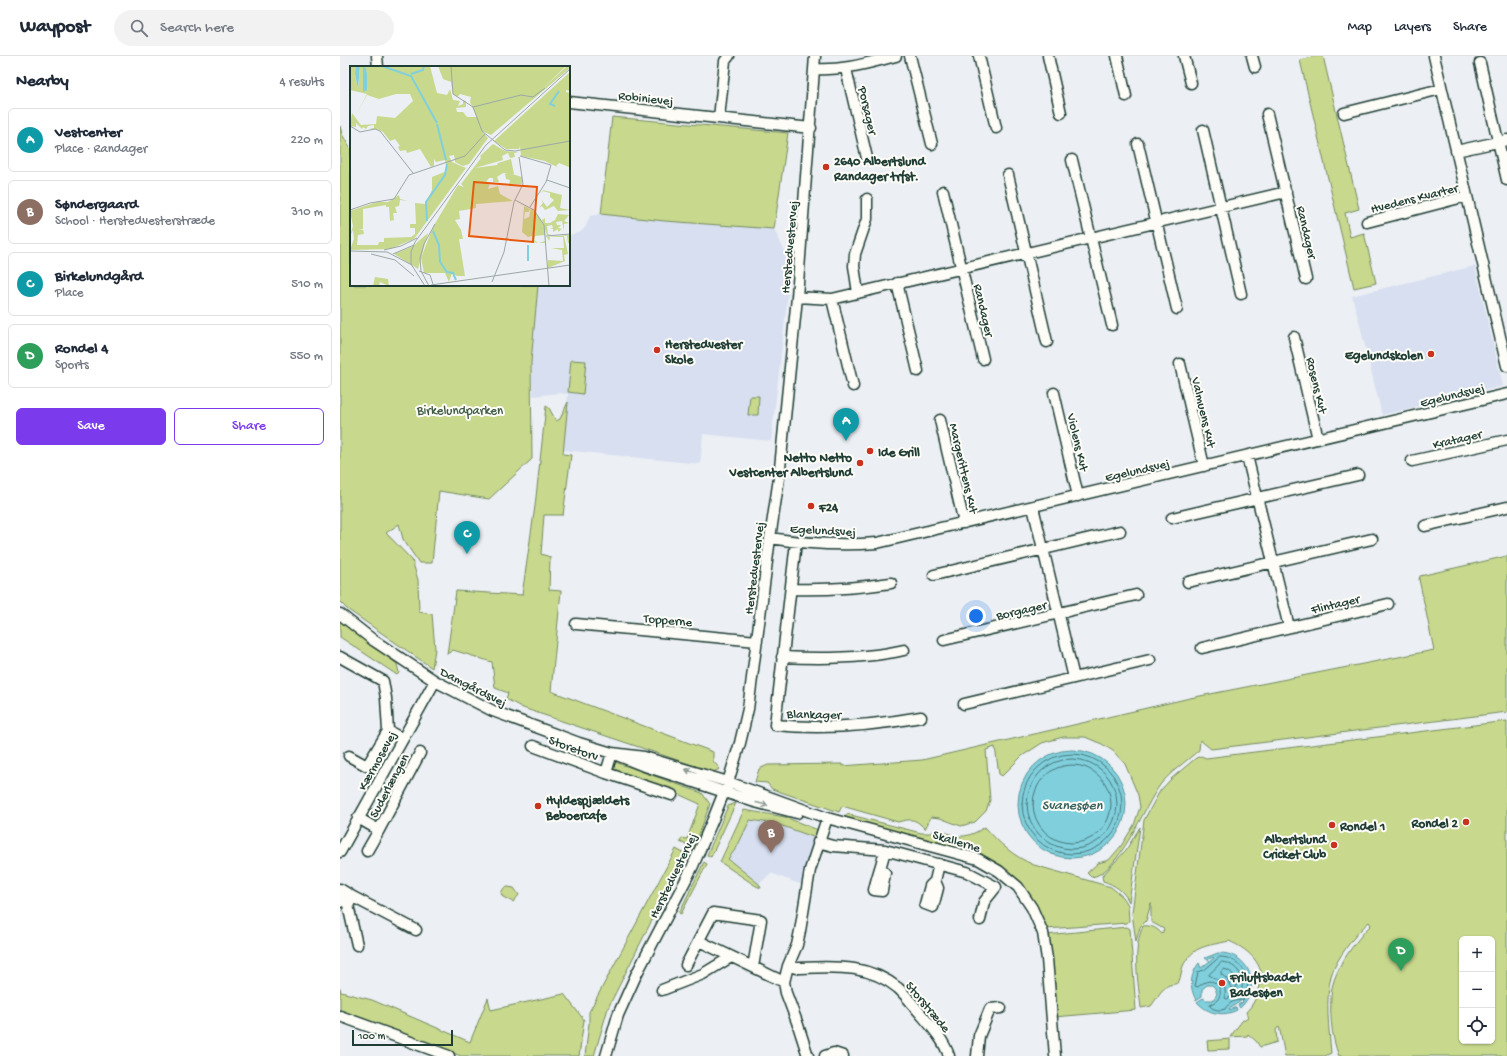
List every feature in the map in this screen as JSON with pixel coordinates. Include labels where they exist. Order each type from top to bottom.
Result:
[{"type":"street","points":[[377,56],[378,66]]},
{"type":"street","points":[[719,118],[725,61],[729,56]]},
{"type":"street","name":"Herstedvestervej","points":[[606,1056],[618,1015],[634,980],[692,868],[724,792],[740,743],[748,709],[779,478],[797,297],[816,56]]},
{"type":"street","points":[[814,69],[846,69],[896,56]]},
{"type":"street","points":[[910,56],[932,144]]},
{"type":"street","points":[[979,56],[996,128]]},
{"type":"street","points":[[1048,56],[1061,112]]},
{"type":"street","points":[[1117,56],[1126,96]]},
{"type":"street","points":[[1184,56],[1190,83]]},
{"type":"street","points":[[1252,56],[1255,67]]},
{"type":"street","points":[[1434,56],[1507,366]]},
{"type":"street","points":[[1480,63],[1502,141],[1507,180]]},
{"type":"street","name":"Porsager","points":[[846,69],[867,158]]},
{"type":"street","points":[[1344,113],[1441,89]]},
{"type":"street","name":"Robinievej","points":[[570,102],[811,128]]},
{"type":"street","name":"Randager","points":[[1267,114],[1306,279]]},
{"type":"street","points":[[1202,130],[1241,294]]},
{"type":"street","points":[[1456,151],[1502,141]]},
{"type":"street","points":[[1138,144],[1177,308]]},
{"type":"street","points":[[1072,160],[1112,325]]},
{"type":"street","points":[[1008,175],[1047,342]]},
{"type":"street","name":"Randager","points":[[943,191],[983,358]]},
{"type":"street","name":"Randager","points":[[797,297],[832,299],[1286,192]]},
{"type":"street","name":"Hvedens Kvarter","points":[[1367,222],[1467,196]]},
{"type":"street","points":[[858,293],[854,266],[855,254],[867,219],[867,199]]},
{"type":"street","points":[[897,284],[918,371]]},
{"type":"street","points":[[832,299],[853,386]]},
{"type":"street","name":"Rosens Kvt","points":[[1294,337],[1318,439]]},
{"type":"street","name":"Valmuens Kvt","points":[[1180,364],[1204,466]]},
{"type":"street","name":"Violens Kvt","points":[[1054,393],[1078,496]]},
{"type":"street","name":"Egelundsvej","points":[[770,538],[832,545],[877,542],[1033,507],[1507,394]]},
{"type":"street","name":"Margerittens Kvt","points":[[940,420],[964,522]]},
{"type":"street","name":"Kratager","points":[[1412,462],[1507,440]]},
{"type":"street","points":[[1247,456],[1289,628]]},
{"type":"street","points":[[1172,518],[1358,475]]},
{"type":"street","name":"Borgager","points":[[1033,507],[1074,678]]},
{"type":"street","points":[[1425,526],[1507,507]]},
{"type":"street","points":[[934,575],[1120,531]]},
{"type":"street","points":[[1188,582],[1372,539]]},
{"type":"street","name":"Blankager","points":[[796,542],[774,725],[812,727],[845,726],[880,724],[921,717]]},
{"type":"street","points":[[791,589],[828,590],[891,583]]},
{"type":"street","name":"Borgager","points":[[944,640],[1136,595]]},
{"type":"street","name":"Flintager","points":[[1202,648],[1388,604]]},
{"type":"street","name":"Damgårdsvej","points":[[340,614],[373,640],[435,681],[480,705],[509,718],[579,743],[724,792]]},
{"type":"street","name":"Topperne","points":[[576,624],[757,641]]},
{"type":"street","points":[[782,657],[840,658],[904,650]]},
{"type":"street","points":[[340,657],[383,681],[386,698],[388,727],[366,766],[349,756]]},
{"type":"street","points":[[964,704],[1150,660]]},
{"type":"street","name":"Kærmosevej","points":[[340,852],[435,681]]},
{"type":"street","points":[[388,727],[403,739]]},
{"type":"street","name":"Storetorv","points":[[533,746],[640,785],[672,795]]},
{"type":"street","name":"Suderlængen","points":[[367,851],[420,753]]},
{"type":"street","name":"Damgårdsvej","points":[[612,753],[644,757],[728,782]]},
{"type":"street","name":"Storetorv","points":[[606,772],[612,753]]},
{"type":"street","name":"Skallerne","points":[[728,782],[827,818],[978,858],[999,870],[1018,887],[1032,908],[1045,942],[1054,1056]]},
{"type":"street","name":"Skallerne","points":[[724,792],[789,812],[827,818]]},
{"type":"street","name":"Suderlængen","points":[[358,818],[379,830]]},
{"type":"street","points":[[808,1056],[786,993],[784,982],[788,966],[797,945],[806,901],[810,870],[827,818]]},
{"type":"street","points":[[818,842],[833,846],[885,850],[967,872],[996,887],[984,902],[980,920]]},
{"type":"street","points":[[881,869],[885,850]]},
{"type":"street","points":[[935,881],[939,864]]},
{"type":"street","points":[[340,902],[346,893]]},
{"type":"street","points":[[346,893],[416,930]]},
{"type":"street","points":[[346,893],[357,945]]},
{"type":"street","points":[[686,965],[713,913],[761,920],[754,967]]},
{"type":"street","points":[[698,941],[784,982]]},
{"type":"street","points":[[662,990],[703,974],[729,956]]},
{"type":"street","name":"Storstræde","points":[[788,966],[796,968],[847,967],[864,970],[882,977],[899,989],[932,1027],[949,1056]]},
{"type":"street","points":[[977,1056],[979,1036],[990,1009],[1001,1008]]},
{"type":"street","points":[[340,1016],[449,1056]]},
{"type":"street","points":[[825,1056],[834,1053],[843,1056]]},
{"type":"shaded area","name":"Herstedvester Skole","points":[[601,214],[665,221],[774,229],[784,250],[786,258],[791,266],[771,441],[703,434],[700,464],[563,450],[568,394],[559,393],[533,396],[531,362],[538,286],[570,286],[570,235],[579,233],[583,230],[590,216]]},
{"type":"shaded area","name":"Egelundskolen","points":[[1475,266],[1503,386],[1382,415],[1352,296]]},
{"type":"shaded area","points":[[750,820],[777,824],[816,838],[802,885],[771,873],[759,884],[728,859],[737,847]]},
{"type":"green space","points":[[1323,56],[1359,209],[1345,213],[1350,237],[1364,233],[1376,283],[1354,288],[1300,60]]},
{"type":"green space","points":[[612,117],[788,133],[774,229],[665,221],[601,214]]},
{"type":"green space","name":"Birkelundparken","points":[[340,126],[342,134],[350,148],[350,286],[538,286],[531,362],[532,459],[489,499],[439,491],[432,563],[419,563],[403,539],[399,524],[386,533],[412,560],[418,580],[419,612],[432,614],[435,649],[432,668],[347,609],[340,602]]},
{"type":"green space","points":[[571,360],[586,361],[583,394],[568,392]]},
{"type":"green space","points":[[750,396],[759,396],[758,415],[748,415]]},
{"type":"green space","points":[[568,402],[563,454],[571,455],[563,515],[544,515],[541,554],[550,557],[549,590],[561,591],[551,691],[713,752],[713,761],[720,769],[713,772],[523,708],[506,699],[508,693],[495,688],[492,662],[453,650],[447,654],[456,591],[522,595],[535,506],[546,406],[549,408],[556,421],[560,419]]},
{"type":"green space","points":[[1507,556],[1507,712],[1211,749],[1200,740],[1199,750],[1173,771],[1160,785],[1130,838],[1111,865],[1101,873],[1091,877],[1087,873],[1098,863],[1109,860],[1121,846],[1134,825],[1140,807],[1138,795],[1125,764],[1113,751],[1102,744],[1085,737],[1063,737],[1042,743],[1022,756],[1002,776],[999,774],[995,747],[986,750],[990,800],[986,811],[975,822],[961,826],[940,818],[931,817],[925,829],[913,820],[898,822],[842,806],[839,812],[772,789],[767,783],[755,782],[759,769],[768,765],[842,764],[842,766],[922,760],[1190,698],[1434,650],[1419,579],[1420,576]]},
{"type":"green space","points":[[340,619],[397,664],[399,673],[397,675],[340,637]]},
{"type":"green space","points":[[1507,721],[1507,1056],[1339,1056],[1334,1040],[1331,1022],[1332,988],[1342,963],[1359,938],[1371,925],[1369,922],[1347,947],[1333,969],[1328,995],[1331,1053],[1325,1056],[1285,1056],[1279,1026],[1276,1030],[1277,1042],[1260,1047],[1248,1034],[1247,1036],[1230,1037],[1242,1021],[1248,1017],[1246,1012],[1255,1000],[1259,985],[1263,984],[1263,982],[1262,974],[1252,956],[1242,948],[1229,941],[1196,950],[1191,954],[1183,966],[1178,983],[1164,989],[1151,1006],[1141,1008],[1137,977],[1137,956],[1140,936],[1143,926],[1154,927],[1162,934],[1164,929],[1151,922],[1151,903],[1146,921],[1140,927],[1136,942],[1132,913],[1144,820],[1160,791],[1172,778],[1196,758],[1201,756],[1206,758]]},
{"type":"green space","points":[[615,762],[702,793],[710,804],[693,851],[689,846],[680,842],[682,838],[687,839],[700,804],[678,794],[617,774],[614,769]]},
{"type":"green space","points":[[736,803],[711,857],[707,855],[728,806]]},
{"type":"green space","points":[[744,810],[785,817],[818,830],[816,838],[777,824],[750,820],[737,847],[728,859],[759,884],[761,888],[720,862]]},
{"type":"green space","points":[[847,814],[921,833],[930,833],[938,828],[944,832],[956,836],[962,836],[979,831],[985,827],[1007,849],[1034,865],[1111,887],[1123,897],[1128,905],[1129,921],[1127,923],[1046,929],[1033,902],[984,857],[970,851],[845,818]]},
{"type":"green space","points":[[1140,827],[1129,902],[1119,889],[1103,881],[1102,876],[1126,850]]},
{"type":"green space","points":[[676,849],[685,854],[608,1008],[594,1056],[585,1056],[589,1012]]},
{"type":"green space","points":[[704,862],[707,864],[681,914],[679,913]]},
{"type":"green space","points":[[504,888],[514,888],[519,895],[513,902],[503,897],[501,893]]},
{"type":"green space","points":[[1127,927],[1130,929],[1136,1010],[1054,1017],[1046,935]]},
{"type":"green space","points":[[340,988],[341,992],[372,1000],[470,1042],[488,998],[491,1010],[564,994],[584,1020],[579,1056],[461,1056],[340,1010]]},
{"type":"green space","points":[[1230,1039],[1230,1049],[1208,1050],[1207,1041]]},
{"type":"water","name":"Svanesøen","points":[[1072,750],[1093,754],[1110,766],[1122,783],[1126,804],[1122,825],[1110,842],[1093,854],[1072,858],[1051,854],[1034,842],[1022,825],[1018,804],[1022,783],[1034,766],[1051,754]]},
{"type":"water","name":"Friluftsbadet Badesøen","points":[[1218,953],[1229,954],[1238,958],[1245,964],[1251,981],[1251,990],[1247,1000],[1240,1008],[1238,1005],[1243,1002],[1242,1000],[1229,1009],[1230,1010],[1236,1007],[1237,1010],[1221,1014],[1211,1012],[1197,1002],[1203,998],[1206,1000],[1213,1000],[1217,994],[1212,985],[1207,985],[1202,989],[1202,996],[1196,1000],[1192,990],[1192,977],[1199,963],[1201,968],[1214,958],[1213,957],[1207,960],[1205,958]]},
{"type":"place","name":"2640 Albertslund Randager trfst.","points":[[826,167]]},
{"type":"place","name":"Herstedvester Skole","points":[[657,350]]},
{"type":"place","name":"Egelundskolen","points":[[1431,354]]},
{"type":"place","name":"Vestcenter","points":[[846,441]]},
{"type":"place","name":"Ide Grill","points":[[870,451]]},
{"type":"place","name":"Netto Netto Vestcenter Albertslund","points":[[860,463]]},
{"type":"place","name":"F24","points":[[811,506]]},
{"type":"place","name":"Birkelundgård","points":[[467,554]]},
{"type":"place","name":"Hyldespjældets Beboercafe","points":[[538,806]]},
{"type":"place","name":"Rondel 2","points":[[1466,822]]},
{"type":"place","name":"Rondel 1","points":[[1332,825]]},
{"type":"place","name":"Albertslund Cricket Club","points":[[1334,845]]},
{"type":"place","name":"Søndergaard","points":[[771,853]]},
{"type":"place","name":"Rondel 4","points":[[1401,971]]},
{"type":"place","name":"Friluftsbadet Badesøen","points":[[1222,983]]}]
